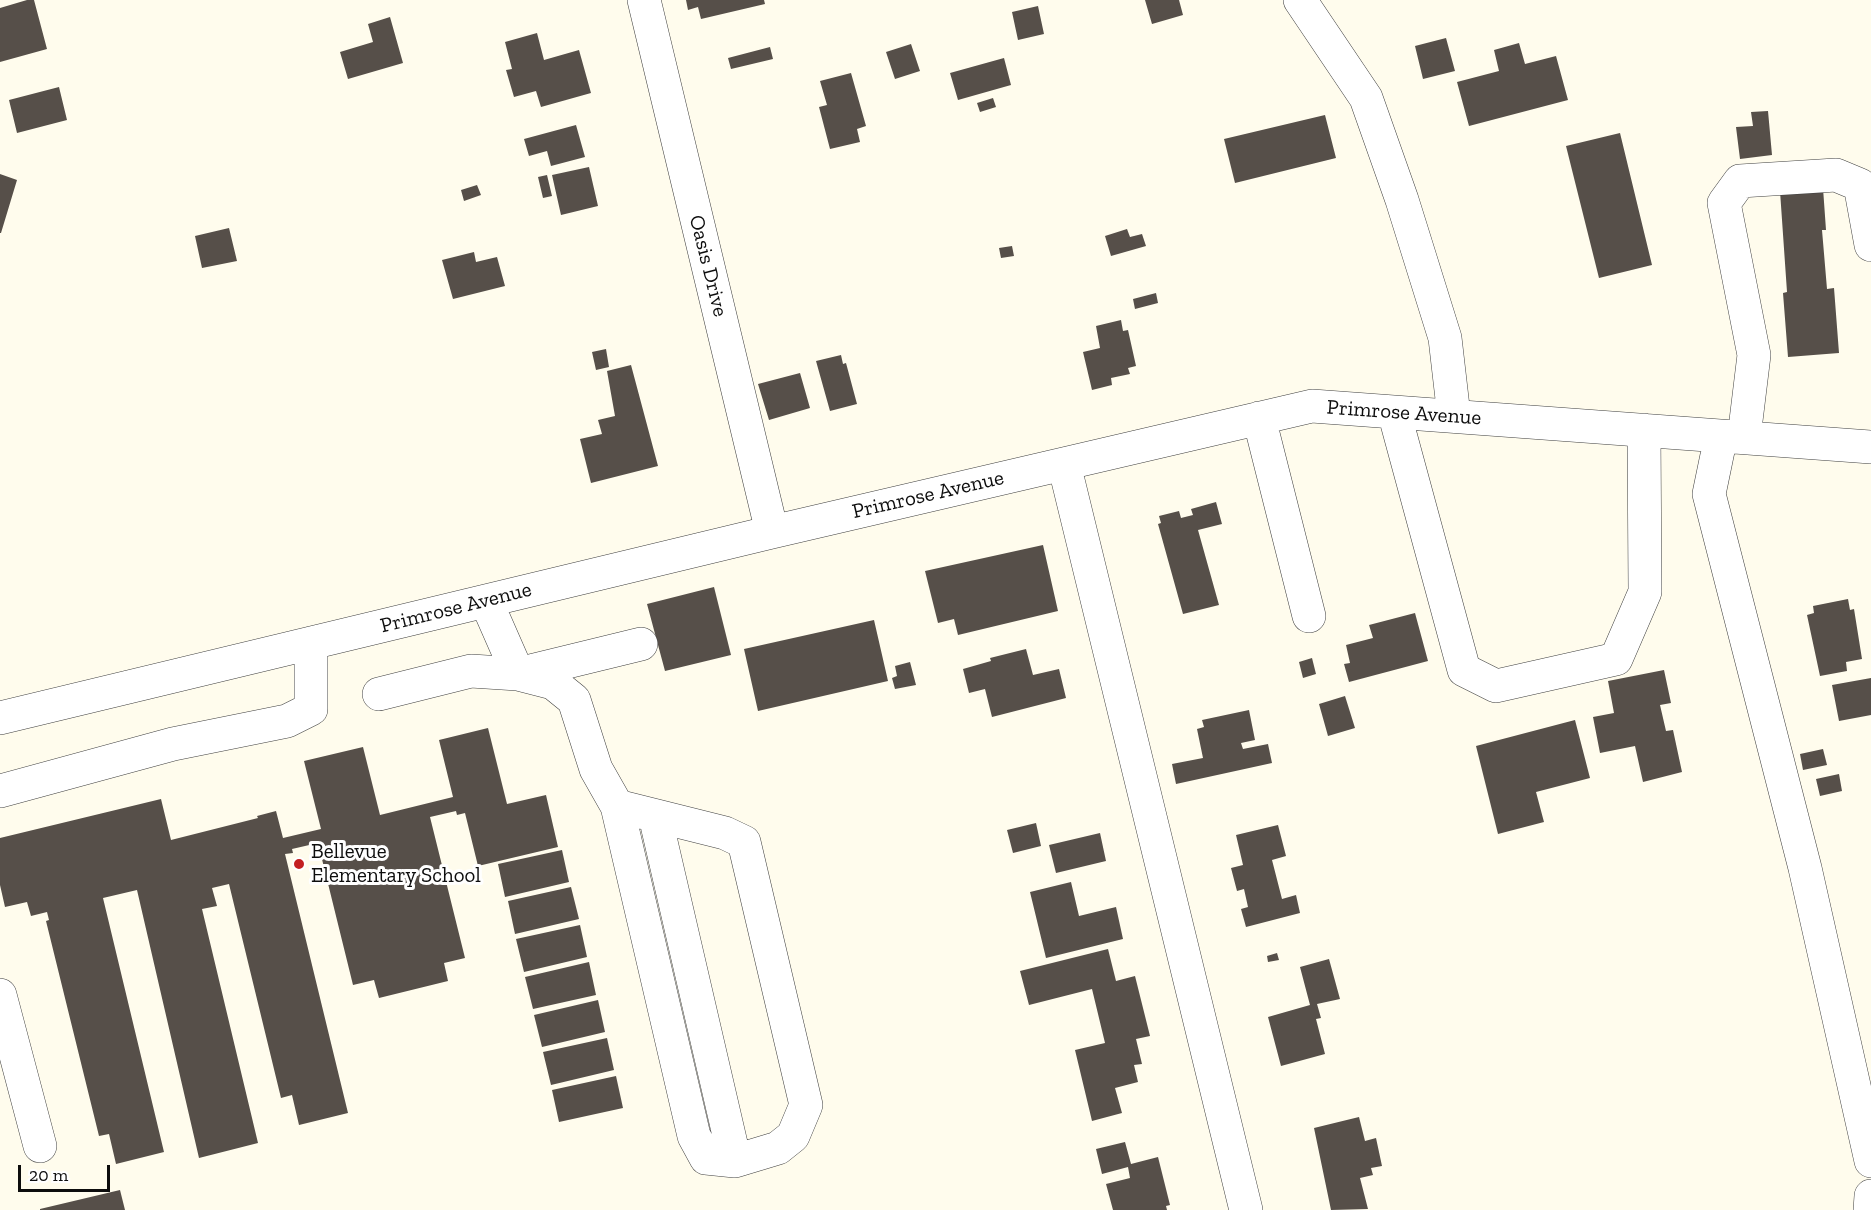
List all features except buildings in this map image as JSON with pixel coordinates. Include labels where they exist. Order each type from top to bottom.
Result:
[{"type":"street","name":"Oasis Drive","points":[[644,0],[772,532]]},
{"type":"street","points":[[1300,0],[1365,98],[1402,200],[1445,338],[1454,416]]},
{"type":"street","points":[[1871,245],[1860,185],[1836,175],[1740,181],[1724,203],[1754,355],[1732,437],[1709,494],[1805,868],[1871,1161]]},
{"type":"street","name":"Primrose Avenue","points":[[0,718],[772,532],[1312,406],[1871,447]]},
{"type":"street","points":[[1394,412],[1464,670],[1496,686],[1616,659],[1645,592],[1644,430]]},
{"type":"street","points":[[1259,418],[1309,616]]},
{"type":"street","points":[[1064,464],[1246,1210]]},
{"type":"street","points":[[486,601],[518,674]]},
{"type":"street","points":[[0,791],[173,744],[287,721],[311,709],[311,643]]},
{"type":"street","points":[[518,674],[641,644]]},
{"type":"street","points":[[380,694],[471,671],[518,674],[553,683],[574,700],[596,769],[616,806],[694,1136],[706,1158],[735,1161],[778,1148],[793,1136],[806,1105],[744,842],[725,833],[616,806]]},
{"type":"street","points":[[655,816],[735,1161]]},
{"type":"street","points":[[0,995],[40,1146]]},
{"type":"street","points":[[1870,1210],[1871,1196]]},
{"type":"place","name":"Bellevue Elementary School","points":[[299,864]]}]
